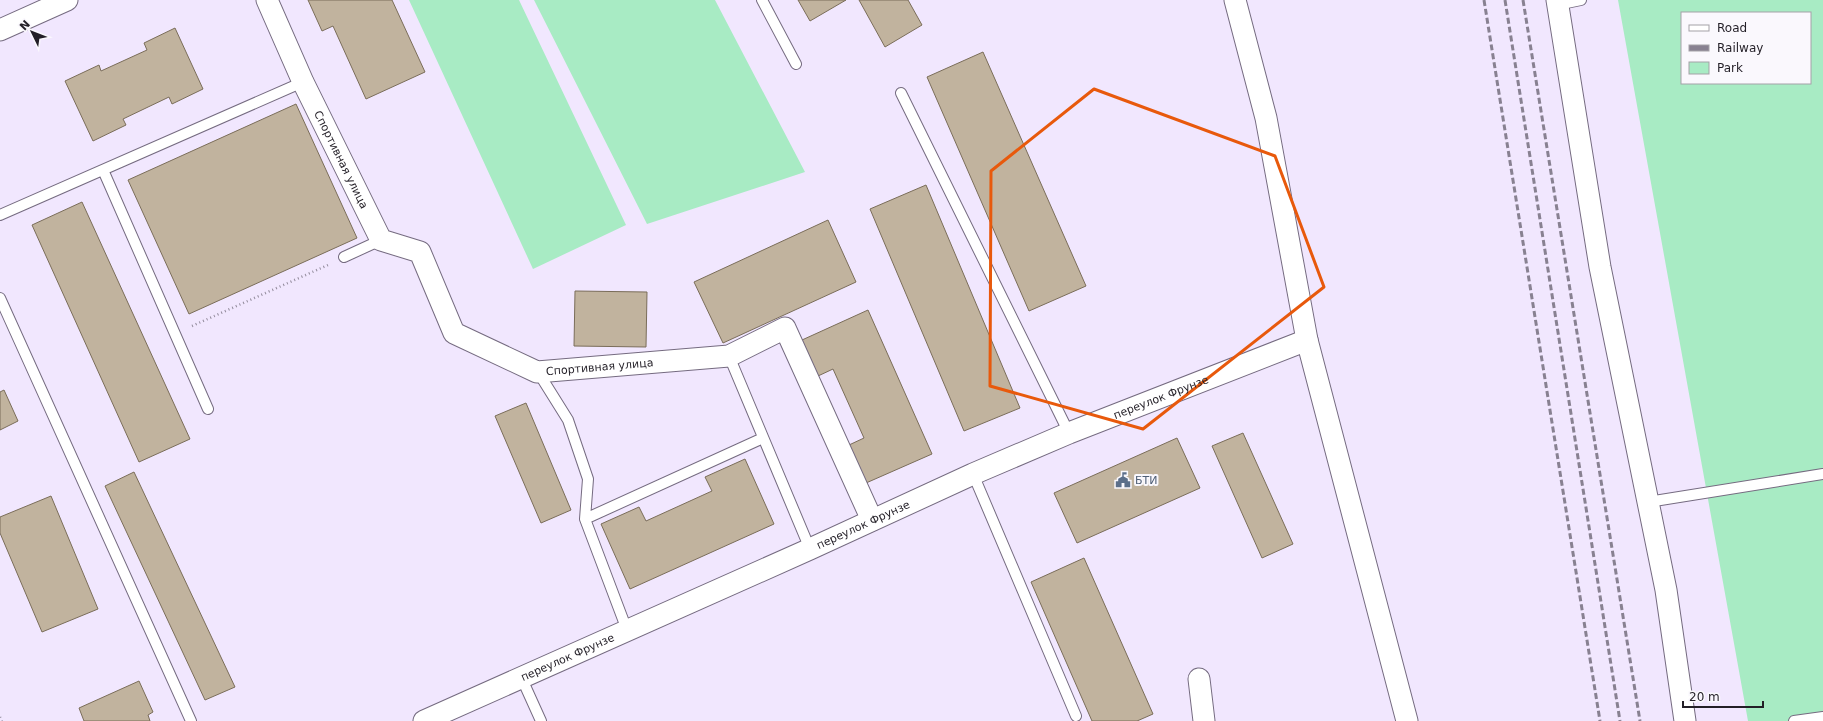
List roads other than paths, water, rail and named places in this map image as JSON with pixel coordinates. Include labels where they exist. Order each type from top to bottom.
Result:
[{"type":"street","points":[[0,30],[68,0]]},
{"type":"street","name":"Спортивная улица","points":[[266,0],[303,82],[381,240],[420,252],[454,333],[538,372],[729,356],[785,328],[872,520]]},
{"type":"street","points":[[1235,0],[1266,118],[1307,340],[1407,721]]},
{"type":"street","points":[[1557,2],[1600,268],[1666,590],[1685,721]]},
{"type":"street","name":"переулок Фрунзе","points":[[424,721],[522,679],[973,474],[1069,433],[1307,340]]},
{"type":"street","points":[[1199,679],[1204,721]]},
{"type":"lane","points":[[762,0],[796,64]]},
{"type":"lane","points":[[1557,2],[1581,0]]},
{"type":"lane","points":[[0,215],[303,82]]},
{"type":"lane","points":[[901,93],[1069,433]]},
{"type":"lane","points":[[103,170],[208,409]]},
{"type":"lane","points":[[344,257],[381,240]]},
{"type":"lane","points":[[0,298],[191,721]]},
{"type":"lane","points":[[729,356],[810,549]]},
{"type":"lane","points":[[538,372],[568,420],[588,479],[585,519],[628,630]]},
{"type":"lane","points":[[585,519],[763,438]]},
{"type":"lane","points":[[973,474],[1076,716]]},
{"type":"lane","points":[[1648,502],[1823,474]]},
{"type":"lane","points":[[522,679],[541,721]]},
{"type":"lane","points":[[1794,721],[1823,717]]},
{"type":"railway","points":[[1484,0],[1600,721]]},
{"type":"railway","points":[[1505,0],[1620,721]]},
{"type":"railway","points":[[1523,0],[1640,721]]},
{"type":"place","name":"БТИ","points":[[1123,480]]}]
